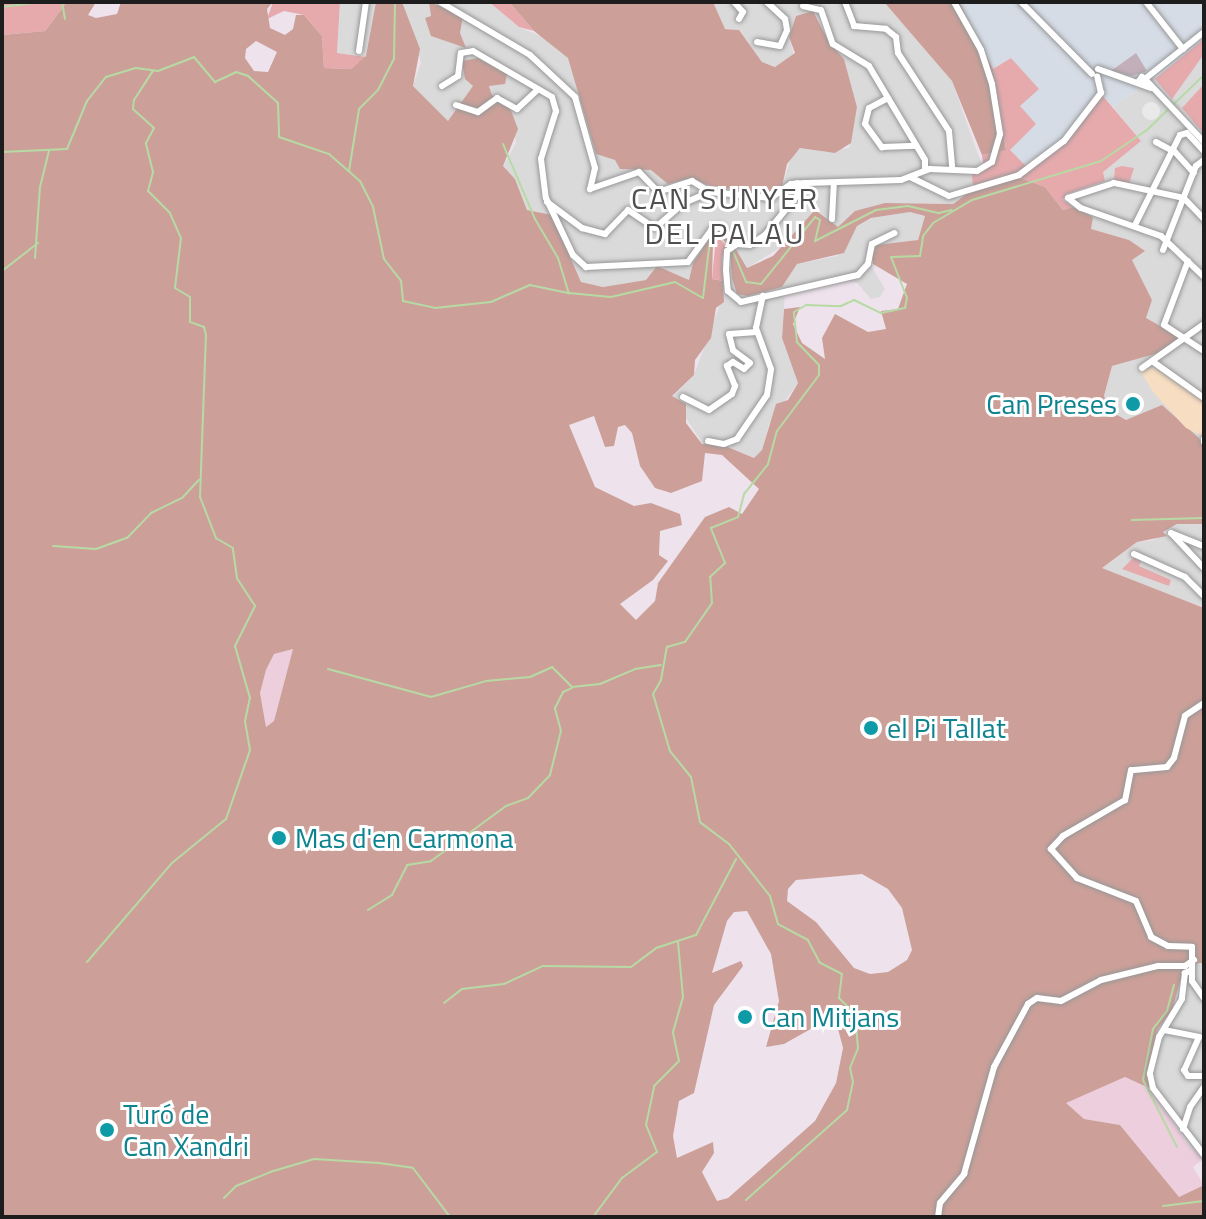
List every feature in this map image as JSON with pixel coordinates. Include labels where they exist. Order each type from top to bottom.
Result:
[{"type":"street","points":[[359,51],[366,2]]},
{"type":"street","points":[[440,2],[540,63],[575,97],[595,168],[590,189],[639,172],[658,192],[692,181],[710,192],[771,198],[816,183],[910,177],[925,170],[983,170],[996,157],[1000,130],[981,50],[954,2]]},
{"type":"street","points":[[734,2],[743,12],[739,19]]},
{"type":"street","points":[[757,42],[780,46],[787,30],[785,19],[767,2]]},
{"type":"street","points":[[845,2],[854,26],[886,29],[896,37],[898,53],[949,131],[952,169]]},
{"type":"street","points":[[1021,2],[1075,59],[1098,74],[1126,79],[1146,78],[1204,32]]},
{"type":"street","points":[[1146,2],[1183,49]]},
{"type":"street","points":[[803,6],[821,10],[833,44],[869,66],[916,146],[925,170]]},
{"type":"street","points":[[442,86],[458,76],[461,53],[473,51],[536,91],[552,97],[556,107],[541,159],[547,202],[573,255],[589,268],[688,262],[711,230],[720,227],[737,244]]},
{"type":"street","points":[[910,177],[949,196],[993,187],[1034,166],[1064,141],[1101,93],[1098,74]]},
{"type":"street","points":[[1146,78],[1204,142]]},
{"type":"street","points":[[456,105],[483,111],[497,98],[517,109],[536,91]]},
{"type":"street","points":[[888,98],[869,108],[865,124],[882,147],[916,146]]},
{"type":"street","points":[[1136,223],[1172,151],[1186,132],[1204,151]]},
{"type":"street","points":[[1156,142],[1172,151],[1194,173]]},
{"type":"street","points":[[1163,250],[1194,173],[1204,160]]},
{"type":"street","points":[[832,219],[834,183]]},
{"type":"street","points":[[1204,219],[1184,198],[1105,183],[1068,198],[1095,213],[1136,223],[1167,240],[1204,277]]},
{"type":"street","points":[[804,186],[758,241],[737,244],[727,251],[728,291],[741,302],[858,275],[868,264],[872,244],[895,233]]},
{"type":"street","points":[[547,202],[582,228],[605,234],[628,210],[655,228],[684,203],[710,192]]},
{"type":"street","points":[[1188,261],[1164,321],[1204,351]]},
{"type":"street","points":[[708,441],[724,444],[737,439],[767,395],[771,369],[757,332],[763,296]]},
{"type":"street","points":[[1142,368],[1203,325],[1204,316]]},
{"type":"street","points":[[683,397],[709,410],[732,394],[735,386],[727,366],[733,362],[744,369],[750,363],[733,350],[729,334],[757,332]]},
{"type":"street","points":[[1152,361],[1204,398]]},
{"type":"street","points":[[1204,546],[1171,533],[1204,568]]},
{"type":"street","points":[[1134,554],[1185,577],[1204,596]]},
{"type":"street","points":[[1204,703],[1185,716],[1167,767],[1131,770],[1125,800],[1063,836],[1051,849],[1077,878],[1136,901],[1151,937],[1168,946],[1191,946],[1195,956],[1188,970],[1180,1004],[1153,1054],[1152,1084],[1204,1155]]},
{"type":"street","points":[[1188,970],[1193,984],[1204,998]]},
{"type":"street","points":[[938,1217],[940,1203],[964,1174],[994,1067],[1028,1004],[1037,998],[1061,1001],[1105,979],[1188,970]]},
{"type":"street","points":[[1164,1030],[1199,1037],[1184,1070],[1188,1076],[1204,1076]]},
{"type":"street","points":[[1183,1130],[1190,1107],[1204,1087]]},
{"type":"shaded area","points":[[2,2],[67,2],[45,31],[2,35]]},
{"type":"shaded area","points":[[67,2],[96,2],[88,15],[96,18],[117,14],[121,2],[273,2],[267,9],[270,28],[285,35],[293,29],[296,15],[304,15],[322,36],[324,68],[351,69],[366,56],[376,2],[402,2],[420,49],[413,86],[448,121],[473,86],[465,79],[462,61],[478,58],[507,74],[505,84],[489,86],[492,95],[510,108],[518,129],[503,166],[515,179],[527,210],[552,215],[581,282],[603,287],[646,280],[657,266],[689,280],[693,263],[715,230],[732,240],[728,247],[722,237],[713,242],[712,279],[723,281],[724,302],[716,308],[711,338],[695,360],[694,375],[672,396],[686,404],[686,423],[702,444],[718,443],[754,458],[762,450],[776,404],[788,400],[798,383],[782,338],[784,309],[800,307],[793,324],[802,343],[825,359],[822,338],[835,314],[868,332],[886,329],[881,311],[898,309],[907,284],[873,264],[872,256],[877,245],[918,240],[925,216],[910,212],[871,218],[857,226],[844,253],[797,264],[782,287],[748,296],[737,294],[732,278],[730,252],[735,248],[747,268],[773,256],[815,210],[838,227],[855,211],[885,203],[953,204],[973,189],[1009,174],[1045,187],[1063,210],[1073,207],[1093,217],[1091,229],[1129,240],[1145,251],[1132,260],[1152,300],[1146,318],[1178,336],[1177,341],[1155,354],[1112,366],[1104,396],[1112,412],[1126,420],[1162,405],[1199,438],[1204,448],[1204,524],[1177,524],[1163,532],[1167,536],[1137,542],[1102,568],[1204,608],[1204,981],[1202,963],[1185,964],[1172,1010],[1157,1030],[1149,1088],[1125,1077],[1066,1103],[1084,1119],[1120,1125],[1179,1197],[1204,1185],[1204,1217],[2,1217],[2,35],[45,31]],"holes":[[[256,41],[277,52],[268,72],[254,71],[245,58],[246,49]],[[594,416],[605,447],[614,446],[618,427],[625,425],[632,433],[640,466],[655,488],[671,493],[702,481],[705,453],[722,455],[759,489],[742,514],[729,507],[705,517],[658,583],[655,601],[636,620],[620,604],[653,580],[668,561],[659,555],[660,531],[682,525],[680,514],[651,503],[634,506],[595,487],[569,425]],[[293,649],[274,721],[266,727],[260,693],[274,654]],[[862,874],[888,889],[902,908],[912,950],[907,960],[888,972],[870,974],[854,968],[816,922],[787,901],[788,889],[796,880]],[[747,911],[771,954],[779,1001],[766,1047],[784,1044],[825,1021],[837,1025],[843,1048],[836,1083],[815,1121],[728,1198],[717,1201],[702,1172],[714,1153],[713,1142],[677,1158],[673,1136],[679,1101],[694,1093],[714,1005],[743,966],[741,961],[712,973],[727,921],[734,912]]]},
{"type":"shaded area","points":[[273,2],[340,2],[337,53],[366,57],[351,69],[324,68],[322,36],[304,15],[284,11],[267,19]]},
{"type":"shaded area","points":[[340,2],[376,2],[366,57],[337,53]]},
{"type":"shaded area","points":[[402,2],[489,2],[519,27],[545,38],[565,53],[576,73],[596,154],[615,160],[621,169],[651,170],[671,184],[691,178],[713,187],[774,193],[782,187],[791,157],[804,145],[825,152],[849,148],[857,107],[844,59],[830,44],[820,18],[796,16],[789,37],[794,55],[777,67],[762,62],[739,30],[724,28],[713,2],[884,2],[952,81],[984,171],[953,204],[885,203],[855,212],[838,228],[786,244],[747,268],[735,249],[749,296],[782,287],[797,264],[837,256],[857,226],[872,218],[910,212],[925,216],[918,240],[872,256],[872,267],[885,289],[880,297],[871,299],[857,283],[847,281],[785,291],[782,338],[798,383],[769,424],[762,451],[754,458],[718,443],[703,444],[672,397],[694,375],[725,291],[721,264],[726,249],[715,230],[693,263],[689,280],[657,266],[646,280],[604,287],[581,282],[552,215],[527,210],[515,179],[503,166],[516,143],[510,108],[492,95],[489,85],[473,86],[449,122],[413,86],[421,62]]},
{"type":"shaded area","points":[[429,2],[463,16],[460,33],[466,48],[431,36],[425,18],[431,16]]},
{"type":"shaded area","points":[[489,2],[509,2],[534,31],[519,27]]},
{"type":"shaded area","points":[[509,2],[713,2],[725,29],[739,30],[762,62],[775,67],[795,53],[789,37],[796,16],[813,11],[830,44],[844,59],[857,107],[851,143],[835,153],[800,148],[787,164],[782,187],[774,193],[713,187],[691,178],[668,184],[651,170],[620,169],[615,160],[596,154],[568,58],[534,31]]},
{"type":"shaded area","points":[[884,2],[959,2],[993,69],[1006,150],[982,155],[952,81]]},
{"type":"shaded area","points":[[959,2],[1204,2],[1204,43],[1113,107],[1103,96],[1064,138],[1026,166],[1010,150],[1020,106],[1011,58],[993,69]]},
{"type":"shaded area","points":[[1204,39],[1204,54],[1172,99],[1155,79]]},
{"type":"shaded area","points":[[1204,43],[1204,448],[1170,414],[1126,420],[1112,412],[1104,396],[1112,366],[1155,354],[1146,318],[1152,300],[1132,260],[1144,251],[1129,240],[1090,229],[1092,217],[1062,200],[1105,181],[1102,172],[1141,141],[1113,107]]},
{"type":"shaded area","points":[[1136,53],[1147,71],[1132,76],[1111,71]]},
{"type":"shaded area","points":[[1011,58],[1039,89],[1020,106],[1036,124],[1010,150],[1026,166],[1064,138],[1103,96],[1141,141],[1103,172],[1105,181],[1067,194],[1063,200],[1073,207],[1063,210],[1045,187],[1009,174],[973,189],[972,174],[984,171],[982,155],[1006,149],[993,69]]},
{"type":"shaded area","points":[[1204,84],[1202,114],[1204,134],[1182,108]]},
{"type":"shaded area","points":[[1147,102],[1155,102],[1160,111],[1158,118],[1147,120],[1142,115],[1142,107]]},
{"type":"shaded area","points":[[1115,168],[1134,168],[1129,184],[1114,180]]},
{"type":"shaded area","points":[[716,236],[728,247],[722,259],[723,281],[712,279]]},
{"type":"shaded area","points":[[1153,366],[1204,401],[1203,436],[1186,428],[1153,392],[1141,372]]},
{"type":"shaded area","points":[[1177,524],[1204,524],[1204,608],[1102,568],[1137,542],[1154,540]]},
{"type":"shaded area","points":[[1135,556],[1142,558],[1139,566],[1171,580],[1169,586],[1122,569]]},
{"type":"shaded area","points":[[293,649],[274,721],[266,727],[260,693],[266,670],[274,654]]},
{"type":"shaded area","points":[[1202,963],[1204,1158],[1191,1148],[1147,1078],[1157,1030],[1172,1009],[1185,964]]},
{"type":"shaded area","points":[[1125,1077],[1149,1088],[1191,1148],[1204,1158],[1193,1167],[1204,1185],[1179,1197],[1120,1125],[1084,1119],[1065,1103]]},
{"type":"waterway","points":[[2,7],[40,2]]},
{"type":"waterway","points":[[62,2],[65,19]]},
{"type":"waterway","points":[[349,171],[359,109],[378,90],[394,58],[395,2]]},
{"type":"waterway","points":[[2,152],[67,149],[87,101],[106,77],[136,68],[158,71],[194,57],[215,82],[236,72],[248,76],[278,103],[279,137],[329,154],[360,181],[373,207],[384,259],[401,281],[403,301],[435,308],[491,302],[530,285],[569,293]]},
{"type":"waterway","points":[[87,962],[172,863],[226,819],[250,750],[245,721],[250,698],[235,646],[255,606],[237,578],[233,548],[216,538],[200,497],[206,335],[204,327],[190,322],[190,297],[175,288],[181,238],[170,213],[148,191],[153,172],[146,143],[154,128],[133,109],[134,100],[153,71]]},
{"type":"waterway","points":[[746,1200],[847,1110],[853,1082],[850,1068],[858,1048],[855,1014],[839,998],[842,974],[820,963],[808,940],[778,924],[770,896],[729,844],[700,822],[691,777],[670,751],[653,694],[661,680],[667,647],[685,642],[712,603],[710,577],[725,563],[711,528],[738,517],[744,494],[768,464],[777,431],[819,375],[819,365],[797,342],[794,312],[806,305],[841,306],[854,300],[881,313],[905,308],[907,298],[891,257],[920,256],[923,236],[933,223],[972,200],[1101,161],[1147,130],[1204,75]]},
{"type":"waterway","points":[[503,144],[535,219],[558,258],[569,293],[611,297],[675,282],[703,298],[710,240],[715,234],[724,235]]},
{"type":"waterway","points":[[35,258],[40,187],[49,150]]},
{"type":"waterway","points":[[733,251],[746,282],[761,284],[815,217],[820,220],[815,241],[876,210],[908,206],[939,213],[952,210]]},
{"type":"waterway","points":[[2,271],[38,243]]},
{"type":"waterway","points":[[53,546],[96,549],[127,538],[151,513],[182,498],[199,480]]},
{"type":"waterway","points":[[1132,520],[1204,518]]},
{"type":"waterway","points":[[328,669],[431,697],[486,681],[530,677],[552,667],[572,687],[600,684],[635,669],[661,665]]},
{"type":"waterway","points":[[368,910],[392,895],[407,865],[431,861],[506,806],[528,798],[550,775],[561,731],[555,708],[563,692],[572,688]]},
{"type":"waterway","points":[[444,1003],[462,989],[504,984],[543,966],[631,967],[656,948],[696,935],[736,859]]},
{"type":"waterway","points":[[593,1217],[622,1178],[657,1152],[646,1125],[654,1086],[679,1061],[673,1032],[683,997],[678,942]]},
{"type":"waterway","points":[[1174,985],[1167,1011],[1153,1029],[1143,1080],[1177,1147]]},
{"type":"waterway","points":[[224,1198],[236,1186],[314,1159],[379,1163],[413,1168],[450,1217]]},
{"type":"waterway","points":[[1163,1206],[1204,1201]]},
{"type":"place","name":"Can Preses","points":[[1133,404]]},
{"type":"place","name":"el Pi Tallat","points":[[871,728]]},
{"type":"place","name":"Mas d'en Carmona","points":[[279,838]]},
{"type":"place","name":"Can Mitjans","points":[[745,1017]]},
{"type":"place","name":"Turó de Can Xandri","points":[[107,1130]]},
{"type":"district","name":"CAN SUNYER DEL PALAU","points":[[725,215]]}]
